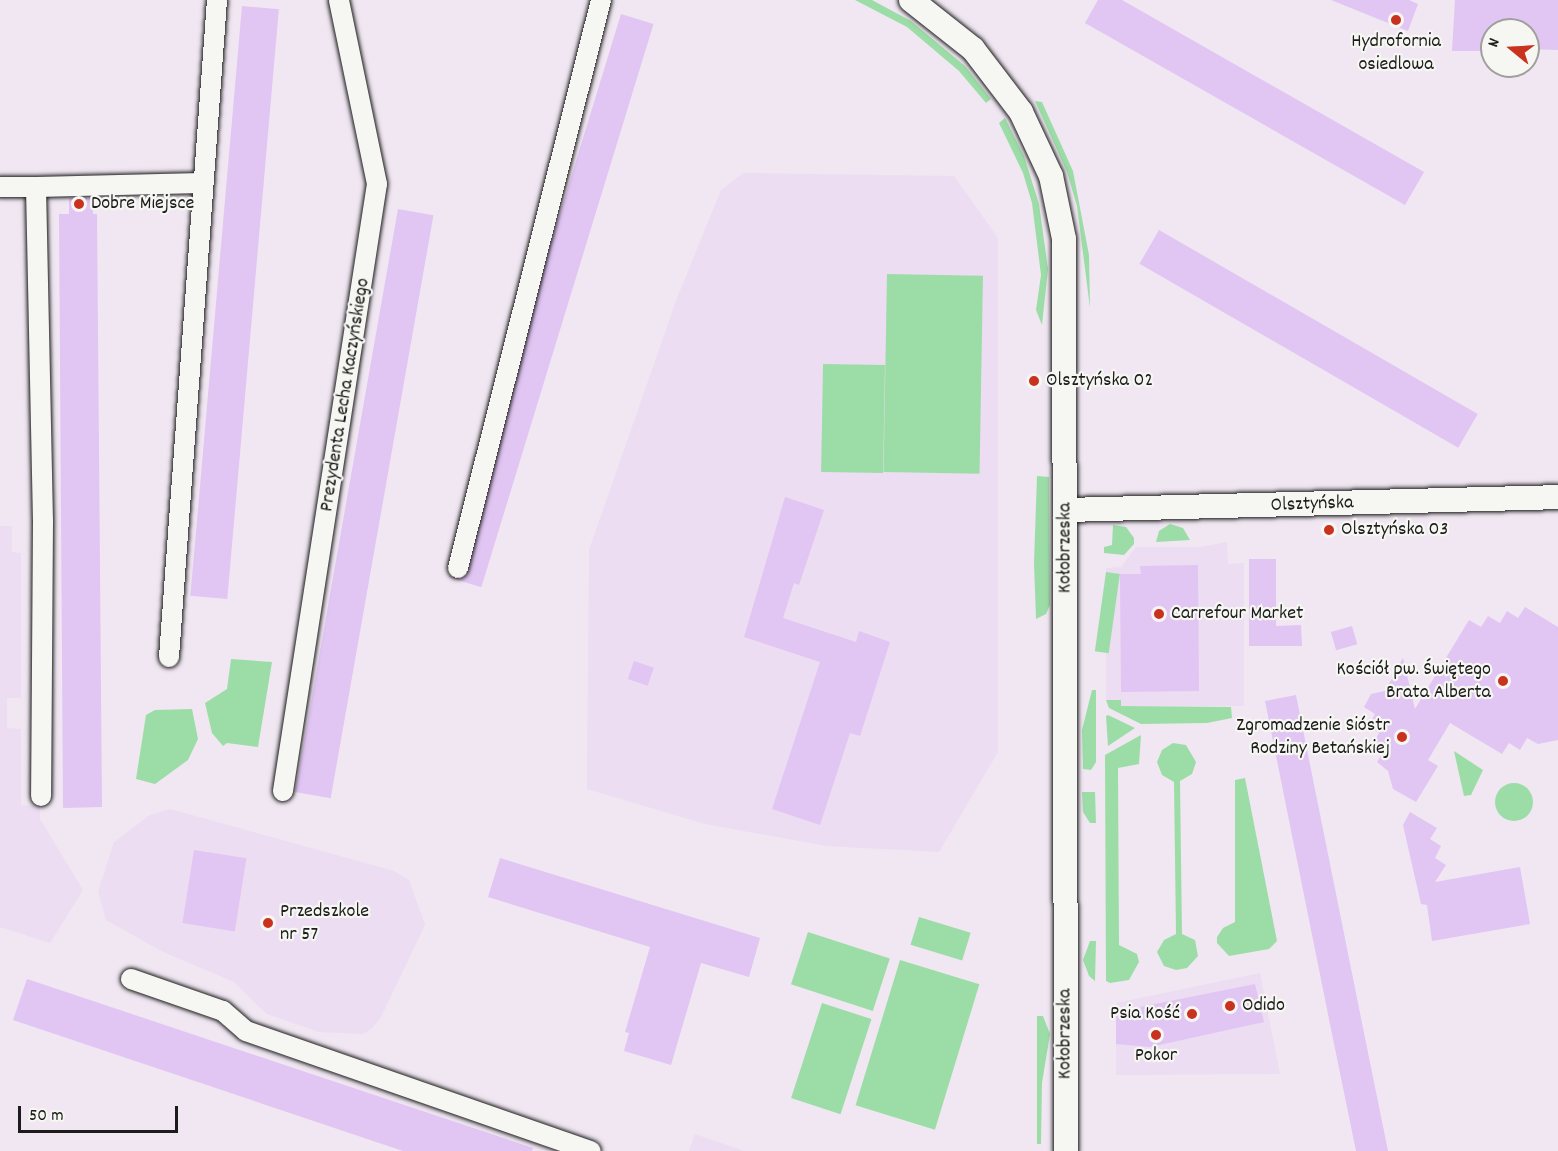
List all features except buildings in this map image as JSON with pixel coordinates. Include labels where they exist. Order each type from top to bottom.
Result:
[{"type":"street","points":[[169,657],[217,0]]},
{"type":"street","name":"Prezydenta Lecha Kaczyńskiego","points":[[283,791],[376,203],[372,147],[339,0]]},
{"type":"street","points":[[458,568],[601,0]]},
{"type":"street","name":"Kołobrzeska","points":[[911,0],[955,31],[990,67],[1022,112],[1051,176],[1066,269],[1066,1151]]},
{"type":"street","points":[[0,187],[202,183]]},
{"type":"street","points":[[36,187],[43,521],[41,796]]},
{"type":"street","name":"Olsztyńska","points":[[1066,510],[1558,497]]},
{"type":"street","points":[[131,979],[223,1011],[246,1031],[591,1151]]},
{"type":"shaded area","points":[[743,173],[954,176],[998,238],[998,752],[939,852],[827,846],[705,824],[587,789],[589,550],[676,301],[721,190]]},
{"type":"shaded area","points":[[0,526],[12,526],[12,552],[21,553],[21,698],[7,698],[7,728],[21,729],[21,805],[40,806],[40,819],[83,890],[50,943],[0,927]]},
{"type":"shaded area","points":[[1227,542],[1228,564],[1244,563],[1244,706],[1121,706],[1121,700],[1106,700],[1106,568],[1121,567],[1136,547],[1200,547]]},
{"type":"shaded area","name":"Przedszkole nr 57","points":[[170,809],[394,871],[409,880],[425,925],[380,1019],[371,1029],[363,1034],[319,1032],[267,1014],[234,982],[161,951],[106,920],[98,892],[114,842],[150,815]]},
{"type":"shaded area","points":[[1260,973],[1280,1074],[1116,1075],[1116,1003]]},
{"type":"shaded area","points":[[695,1134],[744,1151],[689,1151]]},
{"type":"green space","points":[[855,0],[872,0],[911,21],[965,66],[991,99],[986,103],[959,71],[907,27]]},
{"type":"green space","points":[[1035,101],[1042,102],[1073,171],[1089,255],[1090,308],[1077,206],[1067,172]]},
{"type":"green space","points":[[1005,118],[1024,156],[1039,204],[1048,269],[1042,325],[1036,310],[1041,275],[1032,203],[1023,173],[999,123]]},
{"type":"green space","points":[[887,274],[983,276],[980,474],[884,472]]},
{"type":"green space","points":[[823,364],[885,365],[883,473],[821,472]]},
{"type":"green space","points":[[1037,476],[1049,477],[1050,605],[1046,614],[1036,619],[1034,563]]},
{"type":"green space","points":[[1170,524],[1183,528],[1190,540],[1156,542],[1159,531]]},
{"type":"green space","points":[[1113,525],[1126,527],[1134,538],[1134,544],[1124,555],[1104,553],[1104,547],[1112,545]]},
{"type":"green space","points":[[1106,572],[1120,574],[1109,653],[1095,651]]},
{"type":"green space","points":[[231,659],[272,662],[258,747],[227,743],[223,746],[212,733],[205,703],[227,689]]},
{"type":"green space","points":[[1092,690],[1096,690],[1096,762],[1091,770],[1083,769],[1082,730]]},
{"type":"green space","points":[[1106,700],[1121,700],[1121,706],[1231,707],[1232,718],[1207,723],[1141,724],[1109,708]]},
{"type":"green space","points":[[192,709],[198,739],[188,760],[155,784],[136,779],[146,715],[155,710]]},
{"type":"green space","points":[[1106,716],[1135,728],[1108,746]]},
{"type":"green space","points":[[1141,735],[1139,764],[1118,768],[1119,945],[1137,954],[1139,962],[1129,980],[1110,983],[1106,981],[1105,755]]},
{"type":"green space","points":[[1173,743],[1186,745],[1196,762],[1192,774],[1180,781],[1182,934],[1195,940],[1198,956],[1187,968],[1176,970],[1164,966],[1157,952],[1164,940],[1176,934],[1174,782],[1162,775],[1157,762],[1162,750]]},
{"type":"green space","points":[[1454,751],[1483,770],[1471,795],[1464,796]]},
{"type":"green space","points":[[1245,778],[1277,941],[1269,949],[1229,956],[1217,943],[1217,937],[1223,928],[1235,922],[1235,780]]},
{"type":"green space","points":[[1514,783],[1521,784],[1527,789],[1532,795],[1532,809],[1527,815],[1521,820],[1514,821],[1507,820],[1501,815],[1496,809],[1495,802],[1496,795],[1501,789],[1507,784]]},
{"type":"green space","points":[[1082,792],[1095,792],[1096,823],[1090,823],[1083,812]]},
{"type":"green space","points":[[919,917],[971,933],[962,961],[911,945]]},
{"type":"green space","points":[[808,932],[890,959],[873,1011],[791,984]]},
{"type":"green space","points":[[1090,941],[1096,941],[1095,981],[1089,976],[1083,960]]},
{"type":"green space","points":[[900,960],[979,984],[935,1130],[856,1105]]},
{"type":"green space","points":[[822,1003],[871,1019],[841,1114],[791,1098]]},
{"type":"green space","points":[[1037,1016],[1043,1016],[1050,1034],[1042,1083],[1041,1144],[1037,1144]]},
{"type":"place","name":"Hydrofornia osiedlowa","points":[[1396,20]]},
{"type":"place","name":"Dobre Miejsce","points":[[79,204]]},
{"type":"place","name":"Olsztyńska 02","points":[[1034,381]]},
{"type":"place","name":"Olsztyńska 03","points":[[1329,530]]},
{"type":"place","name":"Carrefour Market","points":[[1159,614]]},
{"type":"place","name":"Kościół pw. Świętego Brata Alberta","points":[[1503,681]]},
{"type":"place","name":"Zgromadzenie Sióstr Rodziny Betańskiej","points":[[1402,737]]},
{"type":"place","name":"Przedszkole nr 57","points":[[268,923]]},
{"type":"place","name":"Odido","points":[[1230,1006]]},
{"type":"place","name":"Psia Kość","points":[[1192,1014]]},
{"type":"place","name":"Pokor","points":[[1156,1035]]}]
